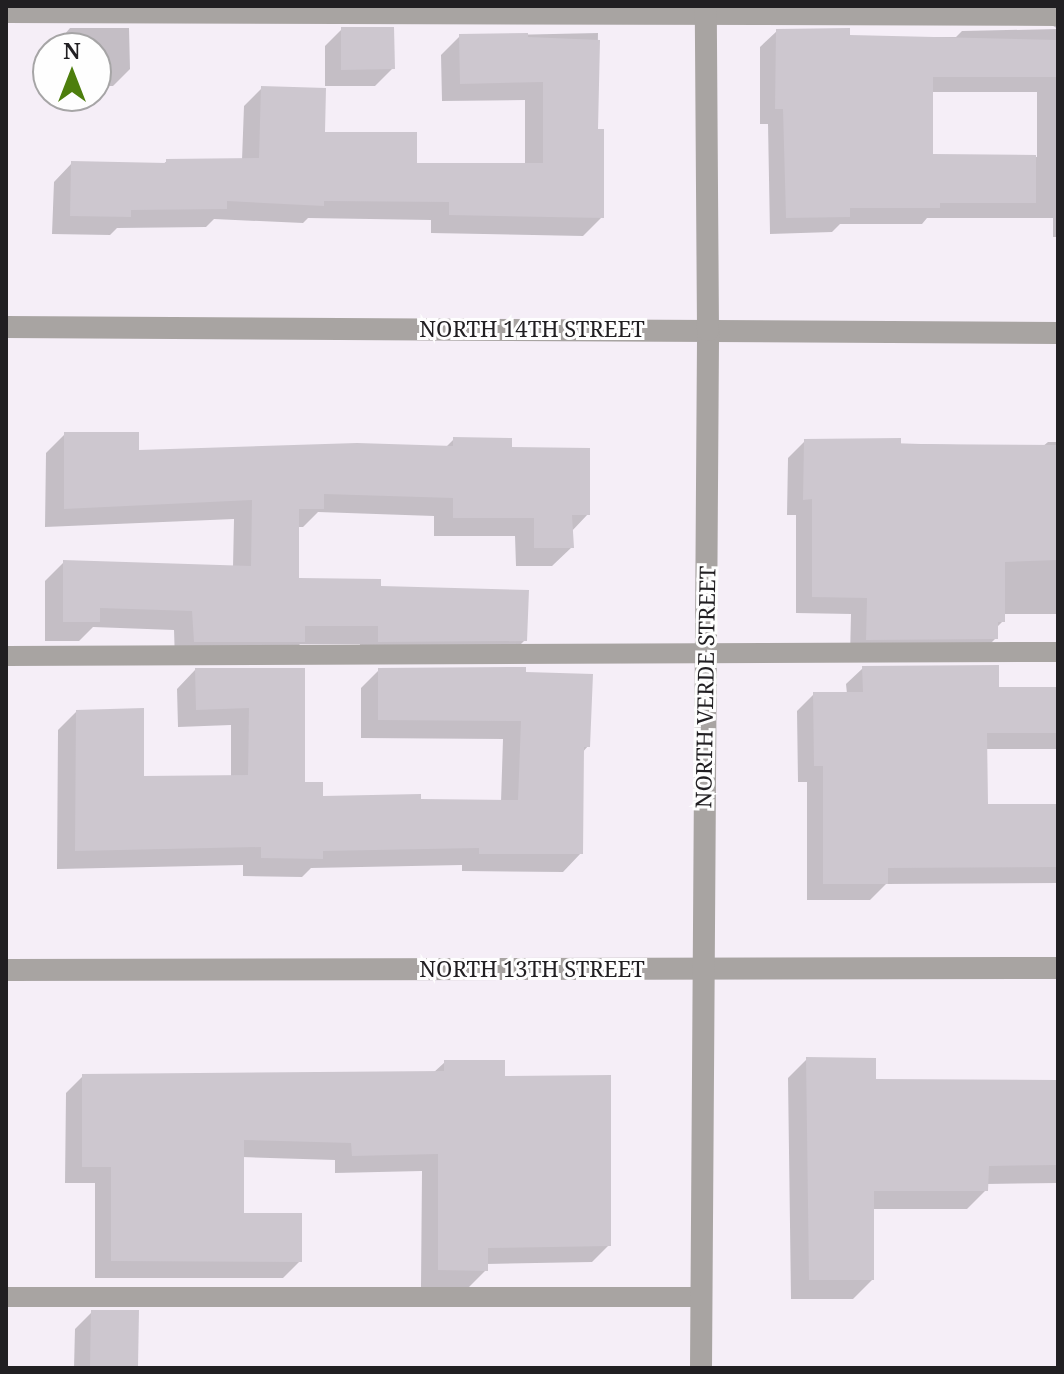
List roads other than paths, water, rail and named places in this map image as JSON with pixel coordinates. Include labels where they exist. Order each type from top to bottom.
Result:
[{"type":"street","name":"NORTH VERDE STREET","points":[[701,1368],[708,330],[706,11]]},
{"type":"street","name":"NORTH 14TH STREET","points":[[6,327],[1058,333]]},
{"type":"street","name":"NORTH 13TH STREET","points":[[6,970],[1058,968]]},
{"type":"lane","points":[[6,13],[706,11],[1058,16]]},
{"type":"lane","points":[[6,656],[1058,652]]},
{"type":"lane","points":[[6,1297],[702,1297]]}]
